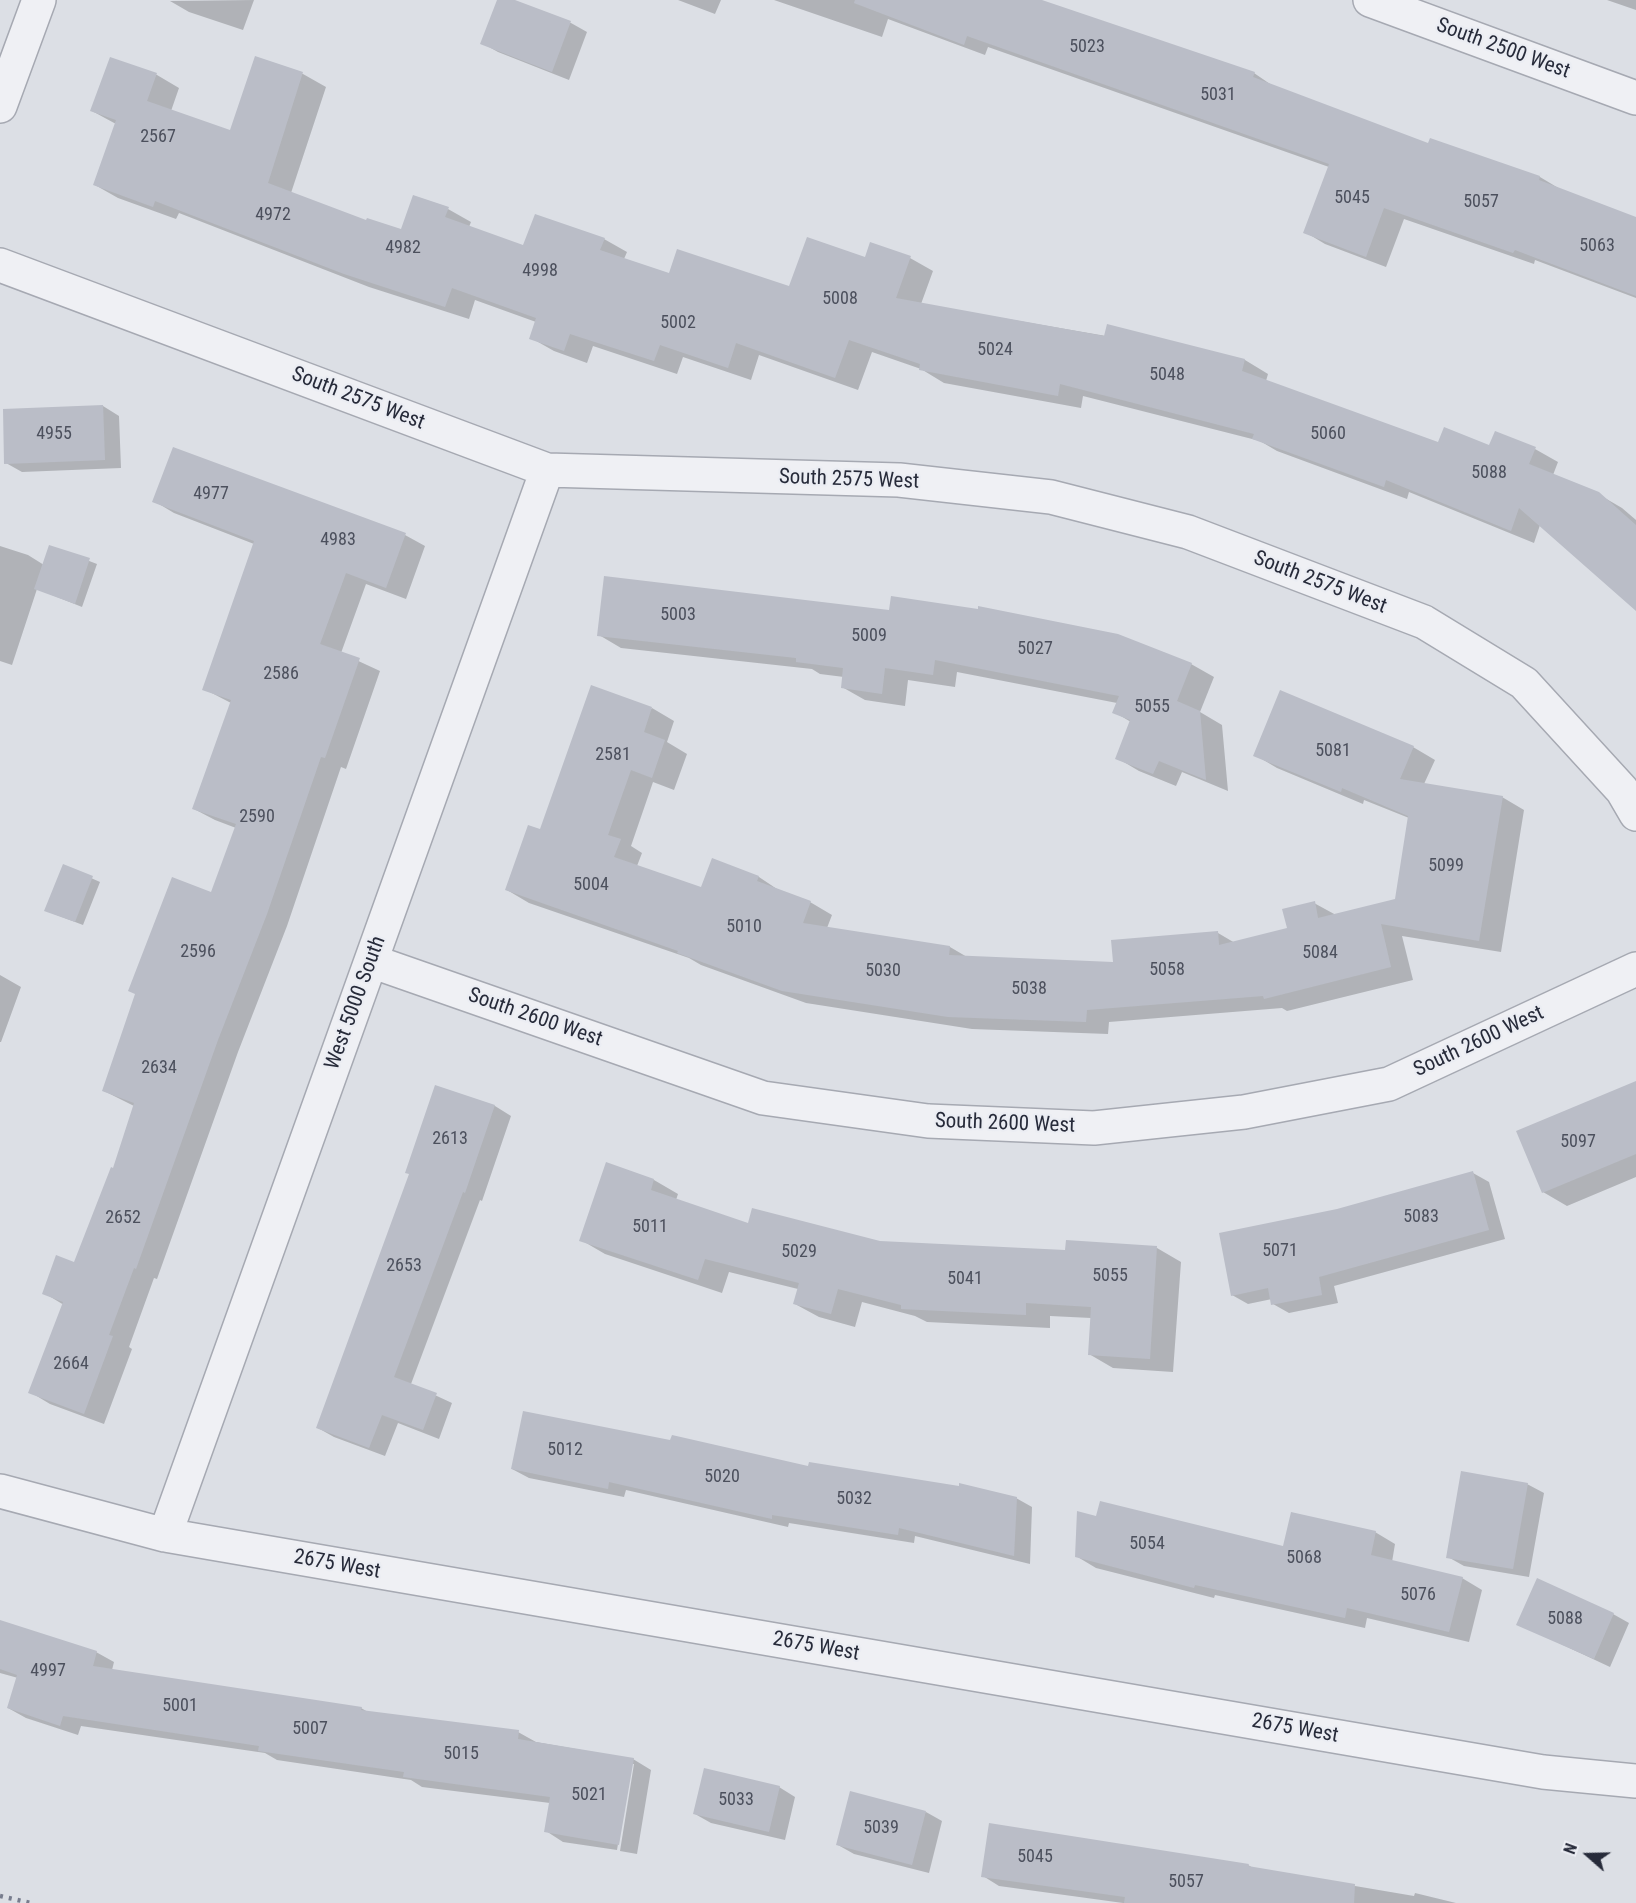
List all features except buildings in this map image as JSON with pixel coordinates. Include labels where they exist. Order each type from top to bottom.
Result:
[{"type":"street","points":[[0,106],[39,0]]},
{"type":"street","name":"South 2500 West","points":[[1370,0],[1636,98]]},
{"type":"street","name":"South 2575 West","points":[[0,265],[547,471],[899,480],[1050,497],[1188,532],[1424,622],[1524,683],[1622,790],[1636,814]]},
{"type":"street","name":"West 5000 South","points":[[165,1535],[547,471]]},
{"type":"street","name":"South 2600 West","points":[[371,961],[763,1098],[928,1121],[1094,1128],[1244,1112],[1389,1084],[1636,969]]},
{"type":"street","name":"2675 West","points":[[0,1491],[165,1535],[1544,1772],[1636,1782]]},
{"type":"railway","points":[[0,1896],[31,1903]]}]
